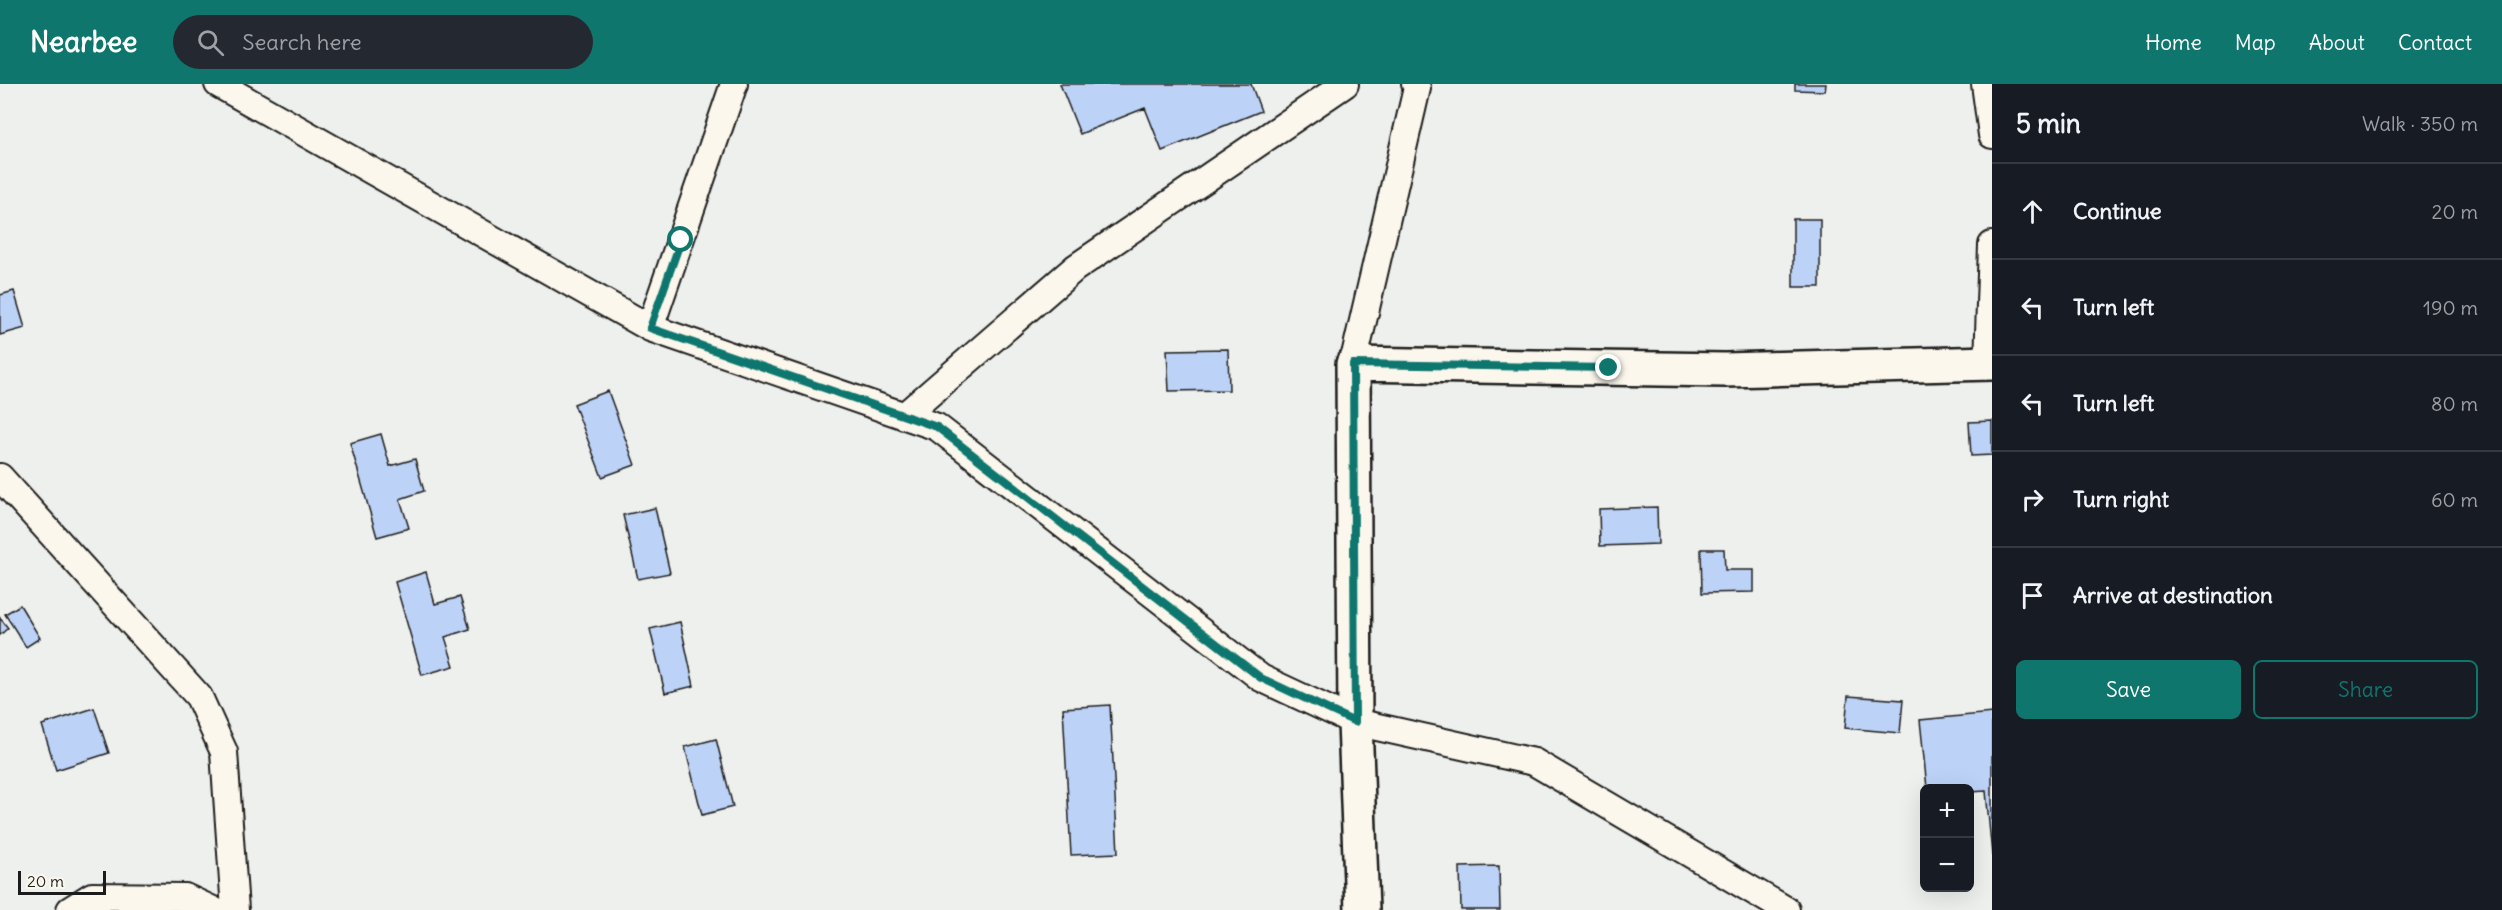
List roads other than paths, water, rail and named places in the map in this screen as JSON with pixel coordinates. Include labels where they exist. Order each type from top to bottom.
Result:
[{"type":"main road","points":[[1362,910],[1355,722],[1353,364],[1725,370],[1990,363]]},
{"type":"street","points":[[218,84],[650,328],[937,427],[1261,678],[1355,722],[1534,762],[1786,910]]},
{"type":"street","points":[[650,328],[734,84]]},
{"type":"street","points":[[904,416],[1075,268],[1345,84]]},
{"type":"street","points":[[1353,364],[1417,88],[1415,84]]},
{"type":"street","points":[[1985,84],[1992,135]]},
{"type":"street","points":[[1990,363],[1992,245]]},
{"type":"street","points":[[0,477],[199,698],[224,752],[235,910]]},
{"type":"street","points":[[70,910],[92,896],[185,897],[213,910]]}]
